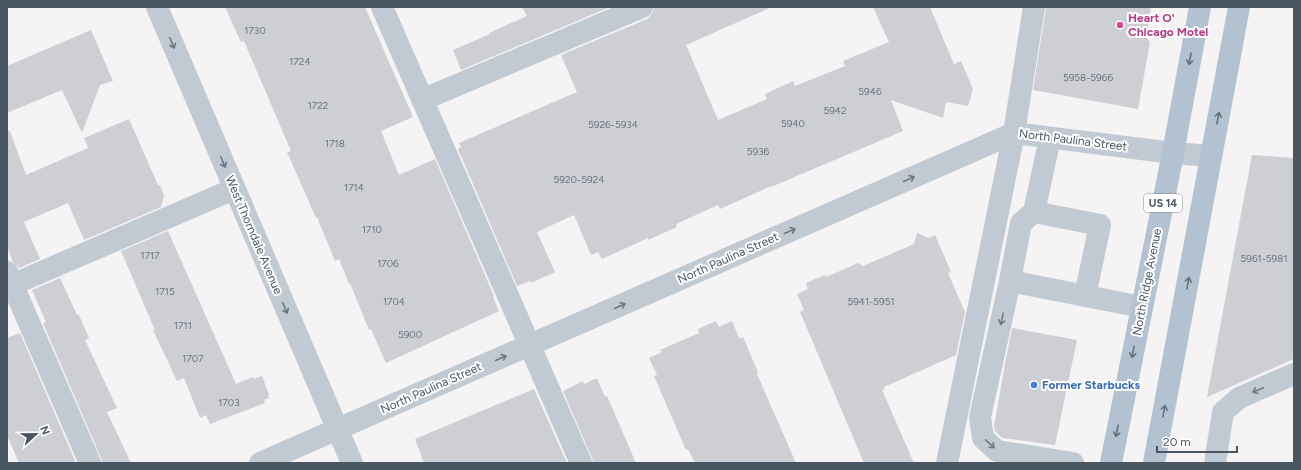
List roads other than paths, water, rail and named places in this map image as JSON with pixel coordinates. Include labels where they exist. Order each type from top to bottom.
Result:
[{"type":"main road","name":"North Ridge Avenue","points":[[1111,463],[1173,153],[1200,7]]},
{"type":"main road","points":[[1154,463],[1239,7]]},
{"type":"street","name":"West Thorndale Avenue","points":[[156,7],[352,463]]},
{"type":"street","points":[[382,7],[581,463]]},
{"type":"street","points":[[422,100],[642,7]]},
{"type":"street","points":[[947,463],[1014,133],[1034,7]]},
{"type":"street","name":"North Paulina Street","points":[[260,463],[1014,133],[1173,153],[1211,156]]},
{"type":"street","points":[[1050,138],[1034,212],[1021,223],[1010,281],[980,417],[983,438],[997,451],[1073,463]]},
{"type":"street","points":[[90,463],[9,281],[234,189]]},
{"type":"street","points":[[1034,212],[1100,225],[1085,296]]},
{"type":"street","points":[[1010,281],[1142,307]]},
{"type":"street","points":[[1215,463],[1223,412],[1239,398],[1294,374]]},
{"type":"place","name":"Heart O' Chicago Motel","points":[[1120,25]]},
{"type":"place","name":"Former Starbucks","points":[[1034,385]]}]
